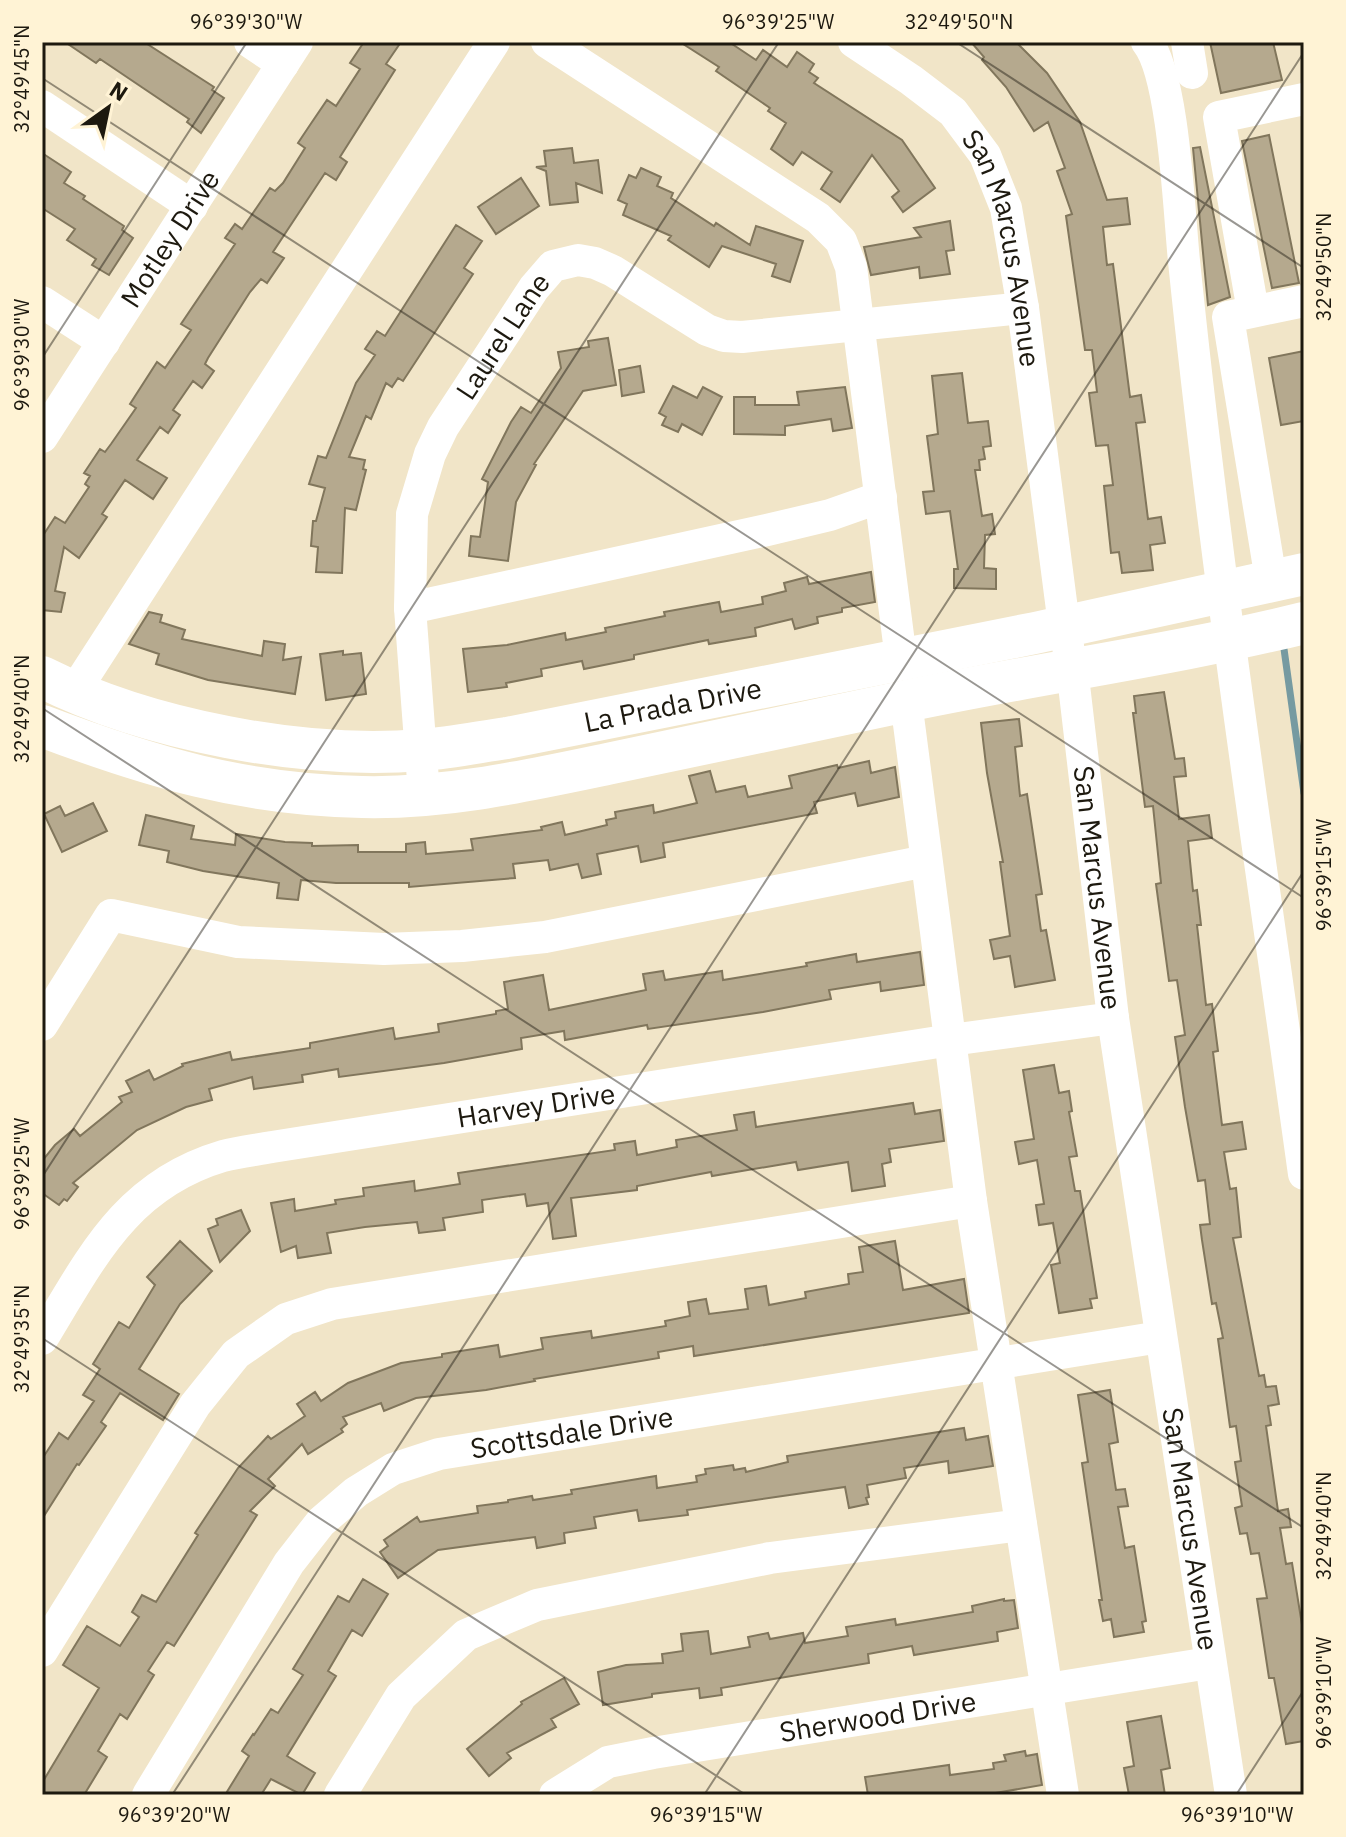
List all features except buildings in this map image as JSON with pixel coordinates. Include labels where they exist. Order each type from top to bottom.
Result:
[{"type":"main road","name":"La Prada Drive","points":[[54,692],[176,726],[264,744],[355,752],[422,750],[507,738],[1035,633],[1287,577]]},
{"type":"main road","name":"La Prada Drive","points":[[42,726],[126,757],[205,779],[288,792],[363,797],[424,794],[496,787],[906,701],[1304,623]]},
{"type":"street","points":[[250,42],[290,53]]},
{"type":"street","points":[[54,692],[494,42]]},
{"type":"street","points":[[547,42],[818,218],[841,241],[851,267],[901,659]]},
{"type":"street","name":"San Marcus Avenue","points":[[854,42],[953,112],[985,155],[1006,208],[1023,308],[1072,668],[1113,1018],[1231,1795]]},
{"type":"street","points":[[1147,42],[1154,51],[1167,96],[1193,352],[1304,1174]]},
{"type":"street","name":"Motley Drive","points":[[42,437],[290,53]]},
{"type":"street","points":[[1253,311],[1219,117],[1304,99]]},
{"type":"street","points":[[42,106],[192,206]]},
{"type":"street","name":"Laurel Lane","points":[[424,794],[410,608],[412,514],[430,454],[443,427],[525,300],[553,266],[578,260],[595,263],[707,330],[724,336],[858,327],[1023,308]]},
{"type":"street","points":[[1287,577],[1228,317],[1304,301]]},
{"type":"street","points":[[42,302],[104,342]]},
{"type":"street","points":[[410,608],[767,530],[830,515],[881,497]]},
{"type":"street","points":[[906,701],[971,1201],[1063,1795]]},
{"type":"street","points":[[42,1025],[111,915],[238,942],[384,949],[462,946],[545,937],[926,861]]},
{"type":"street","name":"Harvey Drive","points":[[42,1339],[116,1223],[143,1198],[182,1173],[223,1156],[951,1040],[1113,1018]]},
{"type":"street","points":[[42,1651],[195,1405],[236,1354],[286,1319],[332,1304],[971,1201]]},
{"type":"street","name":"Scottsdale Drive","points":[[148,1795],[289,1563],[321,1522],[356,1492],[393,1469],[439,1454],[1160,1337]]},
{"type":"street","points":[[340,1795],[401,1696],[466,1635],[537,1605],[770,1558],[1021,1525]]},
{"type":"street","name":"Sherwood Drive","points":[[555,1795],[608,1762],[1209,1663]]},
{"type":"waterway","points":[[1284,649],[1304,793]]}]
